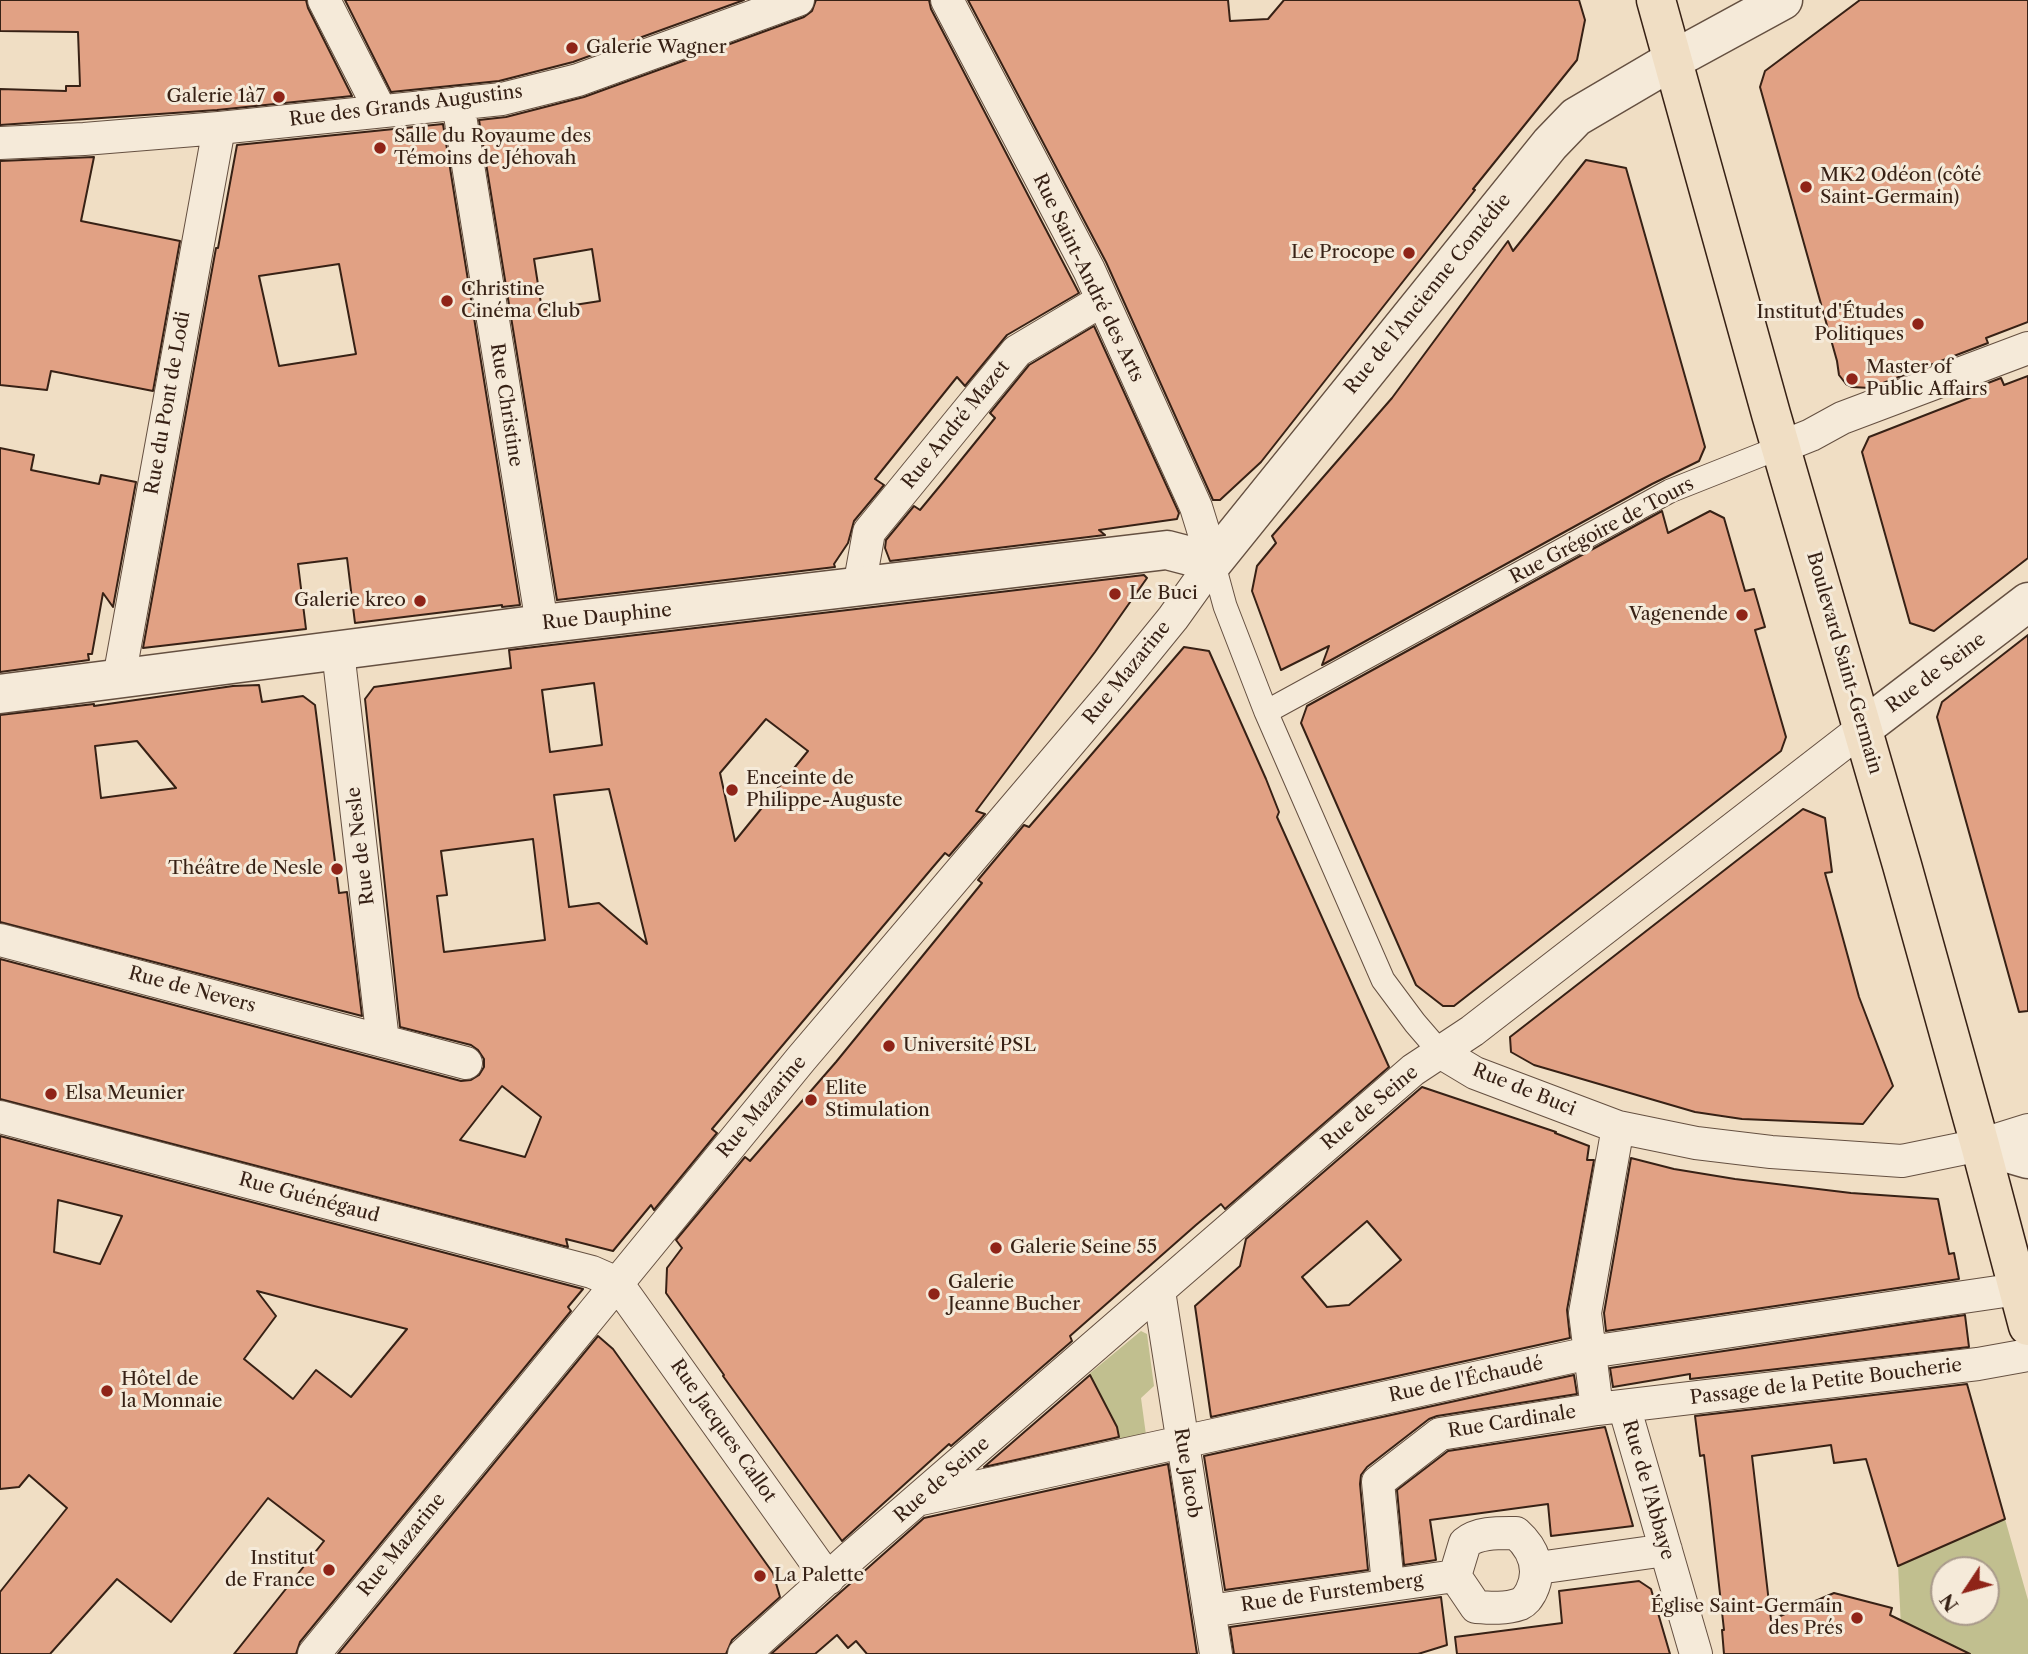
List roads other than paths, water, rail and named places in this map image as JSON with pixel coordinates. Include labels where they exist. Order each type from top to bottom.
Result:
[{"type":"main road","name":"Boulevard Saint-Germain","points":[[1656,0],[1980,1145],[2028,1326]]},
{"type":"street","points":[[324,0],[380,110]]},
{"type":"street","name":"Rue des Grands Augustins","points":[[0,143],[219,128],[502,99],[578,80],[798,0]]},
{"type":"street","name":"Rue Saint-André des Arts","points":[[947,0],[1089,270],[1196,507],[1213,562]]},
{"type":"street","name":"Rue de l'Ancienne Comédie","points":[[1213,562],[1550,144],[1576,117],[1770,3]]},
{"type":"street","name":"Rue Christine","points":[[458,103],[542,624]]},
{"type":"street","name":"Rue du Pont de Lodi","points":[[119,678],[219,128]]},
{"type":"street","name":"Rue André Mazet","points":[[859,587],[869,532],[1017,351],[1101,301]]},
{"type":"street","name":"Rue Grégoire de Tours","points":[[1266,712],[1670,491],[1811,435],[1842,418],[2028,348]]},
{"type":"street","name":"Rue Dauphine","points":[[0,694],[542,624],[1167,550],[1213,562]]},
{"type":"street","name":"Rue de Buci","points":[[1213,562],[1225,606],[1266,712],[1384,980],[1440,1052],[1475,1073],[1618,1127],[1696,1143],[1771,1152],[1902,1161],[1980,1145],[2028,1130]]},
{"type":"street","name":"Rue Mazarine","points":[[314,1654],[801,1059],[1112,693],[1173,618],[1213,562]]},
{"type":"street","name":"Rue de Seine","points":[[744,1654],[1413,1070],[1472,1031],[2028,604]]},
{"type":"street","name":"Rue de Nesle","points":[[338,651],[383,1041]]},
{"type":"street","name":"Rue de Nevers","points":[[0,940],[466,1063]]},
{"type":"street","name":"Rue Guénégaud","points":[[0,1117],[592,1272],[617,1283]]},
{"type":"street","name":"Rue de l'Abbaye","points":[[1618,1127],[1584,1313],[1588,1353],[1666,1550],[1696,1654]]},
{"type":"street","points":[[1980,1145],[2028,1159]]},
{"type":"street","name":"Rue Jacques Callot","points":[[617,1283],[828,1579]]},
{"type":"street","name":"Rue de l'Échaudé","points":[[920,1500],[1182,1440],[1588,1353],[2018,1289]]},
{"type":"street","name":"Rue Jacob","points":[[1159,1291],[1216,1654]]},
{"type":"street","name":"Passage de la Petite Boucherie","points":[[1611,1407],[1978,1364],[2028,1354]]},
{"type":"street","name":"Rue Cardinale","points":[[1388,1585],[1378,1482],[1440,1434],[1611,1407]]},
{"type":"street","points":[[1516,1533],[1531,1551],[1538,1568],[1535,1584],[1528,1598],[1523,1603],[1503,1608],[1476,1607],[1455,1576],[1468,1539],[1490,1534],[1516,1533]]},
{"type":"street","points":[[1538,1568],[1666,1550]]},
{"type":"street","name":"Rue de Furstemberg","points":[[1209,1611],[1455,1576]]},
{"type":"place","name":"Galerie Wagner","points":[[572,48]]},
{"type":"place","name":"Galerie 1à7","points":[[279,97]]},
{"type":"place","name":"Salle du Royaume des Témoins de Jéhovah","points":[[380,148]]},
{"type":"place","name":"MK2 Odéon (côté Saint-Germain)","points":[[1806,187]]},
{"type":"place","name":"Le Procope","points":[[1409,253]]},
{"type":"place","name":"Christine Cinéma Club","points":[[447,301]]},
{"type":"place","name":"Institut d'Études Politiques","points":[[1918,324]]},
{"type":"place","name":"Master of Public Affairs","points":[[1852,379]]},
{"type":"place","name":"Le Buci","points":[[1115,594]]},
{"type":"place","name":"Galerie kreo","points":[[420,601]]},
{"type":"place","name":"Vagenende","points":[[1742,615]]},
{"type":"place","name":"Enceinte de Philippe-Auguste","points":[[732,790]]},
{"type":"place","name":"Théâtre de Nesle","points":[[337,869]]},
{"type":"place","name":"Université PSL","points":[[889,1046]]},
{"type":"place","name":"Elsa Meunier","points":[[51,1094]]},
{"type":"place","name":"Elite Stimulation","points":[[811,1100]]},
{"type":"place","name":"Galerie Seine 55","points":[[996,1248]]},
{"type":"place","name":"Galerie Jeanne Bucher","points":[[934,1294]]},
{"type":"place","name":"Hôtel de la Monnaie","points":[[107,1391]]},
{"type":"place","name":"Institut de France","points":[[329,1570]]},
{"type":"place","name":"La Palette","points":[[760,1576]]},
{"type":"place","name":"Église Saint-Germain des Prés","points":[[1857,1618]]}]
